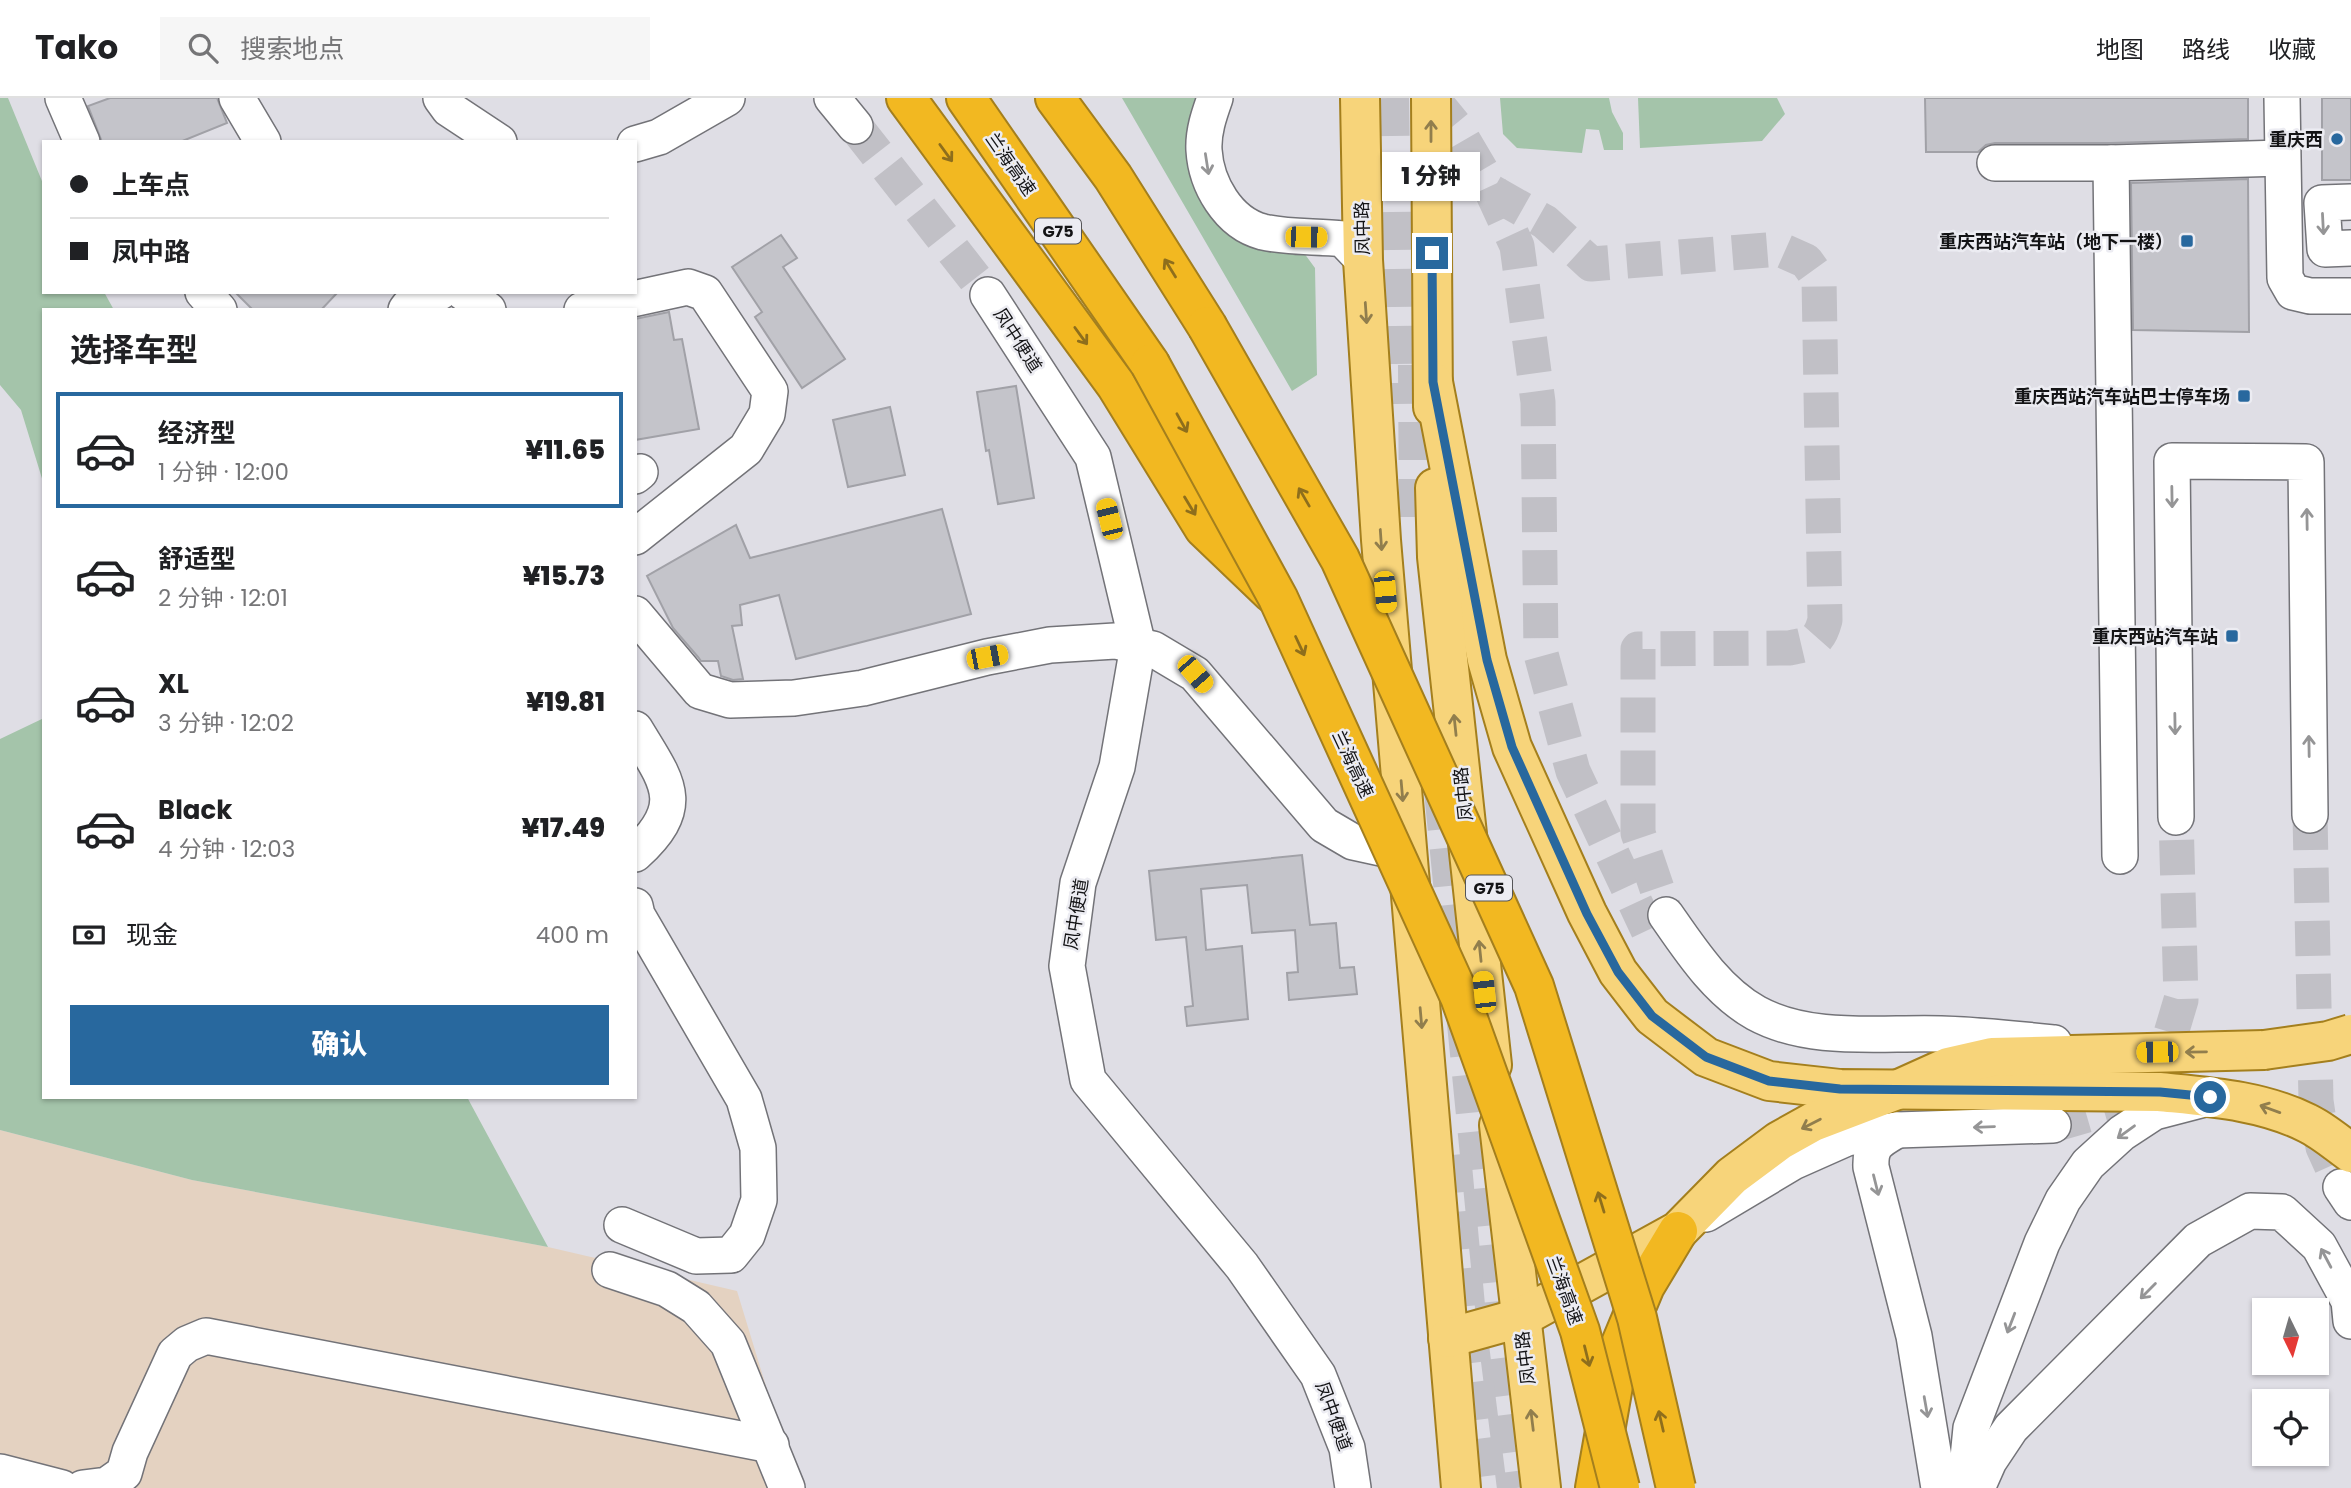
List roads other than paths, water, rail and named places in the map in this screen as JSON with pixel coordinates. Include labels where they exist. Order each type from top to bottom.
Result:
[{"type":"highway","points":[[906,98],[1116,385],[1204,528],[1278,598]]},
{"type":"highway","name":"兰海高速","points":[[966,98],[1150,363],[1278,598],[1460,997],[1580,1331],[1620,1488]]},
{"type":"highway","name":"G75","points":[[1055,98],[1112,177],[1207,326],[1340,559],[1534,986],[1637,1318],[1676,1488]]},
{"type":"highway","points":[[1080,98],[1112,177]]},
{"type":"highway","points":[[1595,1488],[1620,1346],[1645,1286],[1678,1231]]},
{"type":"main road","name":"凤中路","points":[[1360,98],[1363,260],[1381,540],[1461,1488]]},
{"type":"main road","name":"凤中路","points":[[1431,98],[1437,557],[1541,1488]]},
{"type":"main road","points":[[1433,382],[1487,660],[1512,747],[1587,914],[1618,972],[1652,1016],[1706,1057],[1769,1081],[1840,1089],[2160,1092],[2210,1097],[2260,1105],[2351,1140]]},
{"type":"main road","points":[[1448,1338],[1520,1318],[1678,1231],[1732,1176],[1779,1141],[1813,1122],[1948,1067],[1992,1057],[2264,1051],[2328,1041],[2351,1034]]},
{"type":"main road","points":[[2308,1123],[2348,1181]]},
{"type":"street","points":[[63,98],[81,140]]},
{"type":"street","points":[[237,98],[262,140]]},
{"type":"street","points":[[441,98],[449,109],[496,140]]},
{"type":"street","points":[[637,143],[659,137],[727,98]]},
{"type":"street","points":[[832,98],[855,126]]},
{"type":"street","points":[[1215,98],[1206,124],[1204,150],[1208,176],[1221,202],[1237,218],[1260,232],[1292,237],[1343,239],[1363,260]]},
{"type":"street","points":[[2282,98],[2285,278],[2292,292],[2310,296],[2351,296]]},
{"type":"street","points":[[1995,163],[2283,158]]},
{"type":"street","points":[[2111,163],[2120,856]]},
{"type":"street","points":[[2351,202],[2322,203],[2325,249],[2351,248]]},
{"type":"street","points":[[592,308],[688,288],[705,293],[770,391],[767,414],[746,449],[637,535]]},
{"type":"street","points":[[205,294],[217,308]]},
{"type":"street","points":[[408,308],[436,294]]},
{"type":"street","points":[[466,294],[485,308]]},
{"type":"street","name":"凤中便道","points":[[988,296],[1093,457],[1138,646],[1117,768],[1078,883],[1068,966],[1088,1080],[1242,1266],[1318,1375],[1348,1448],[1353,1488]]},
{"type":"street","points":[[2176,817],[2172,461],[2306,463],[2310,815]]},
{"type":"street","points":[[637,616],[700,691],[730,700],[794,698],[863,688],[987,657],[1050,645],[1115,641],[1153,649],[1195,674],[1324,825],[1353,842],[1408,854]]},
{"type":"street","points":[[637,732],[665,778],[668,812],[651,840],[637,852]]},
{"type":"street","points":[[622,1225],[696,1256],[731,1255],[747,1235],[759,1200],[758,1148],[744,1099],[637,915]]},
{"type":"street","points":[[1657,923],[1680,972],[1714,1007],[1750,1033],[1792,1047],[1842,1049],[1941,1034],[1995,1036],[2130,1053]]},
{"type":"street","points":[[1965,1488],[1971,1428],[2042,1243],[2063,1200],[2088,1164],[2122,1133],[2154,1112],[2210,1097]]},
{"type":"street","points":[[1678,1231],[1793,1161],[1847,1138],[1896,1130],[2053,1125]]},
{"type":"street","points":[[1896,1130],[1876,1143],[1870,1154],[1871,1167],[1914,1336],[1939,1488]]},
{"type":"street","points":[[1978,1488],[1989,1461],[2020,1419],[2198,1240],[2250,1211],[2282,1212],[2319,1246],[2349,1301],[2351,1321]]},
{"type":"street","points":[[610,1270],[667,1289],[696,1307],[728,1343],[787,1488]]},
{"type":"street","points":[[83,1488],[107,1485],[124,1473],[130,1452],[175,1354],[187,1344],[206,1336],[771,1445]]},
{"type":"street","points":[[0,1472],[62,1488]]},
{"type":"tunnel","points":[[1390,98],[1395,404]]},
{"type":"tunnel","points":[[1432,98],[1455,126],[1486,179],[1517,246],[1538,402],[1541,654],[1573,771],[1648,930]]},
{"type":"tunnel","points":[[855,126],[988,295]]},
{"type":"tunnel","points":[[1492,192],[1545,222],[1591,264],[1779,249],[1806,261],[1819,279],[1825,620],[1820,634],[1813,641],[1789,648],[1638,649],[1638,833],[1666,915]]},
{"type":"tunnel","points":[[1417,365],[1418,532]]},
{"type":"tunnel","points":[[1443,791],[1497,1337],[1516,1488]]},
{"type":"tunnel","points":[[2310,815],[2316,1101],[2323,1147],[2341,1187]]},
{"type":"tunnel","points":[[2053,1125],[2108,1109],[2147,1078],[2167,1047],[2181,1000],[2176,817]]},
{"type":"tunnel","points":[[1452,1155],[1469,1338],[1488,1488]]},
{"type":"place","name":"重庆西","points":[[2337,139]]},
{"type":"place","name":"重庆西站汽车站（地下一楼）","points":[[2187,241]]},
{"type":"place","name":"重庆西站汽车站巴士停车场","points":[[2244,396]]},
{"type":"place","name":"重庆西站汽车站","points":[[2232,636]]}]
